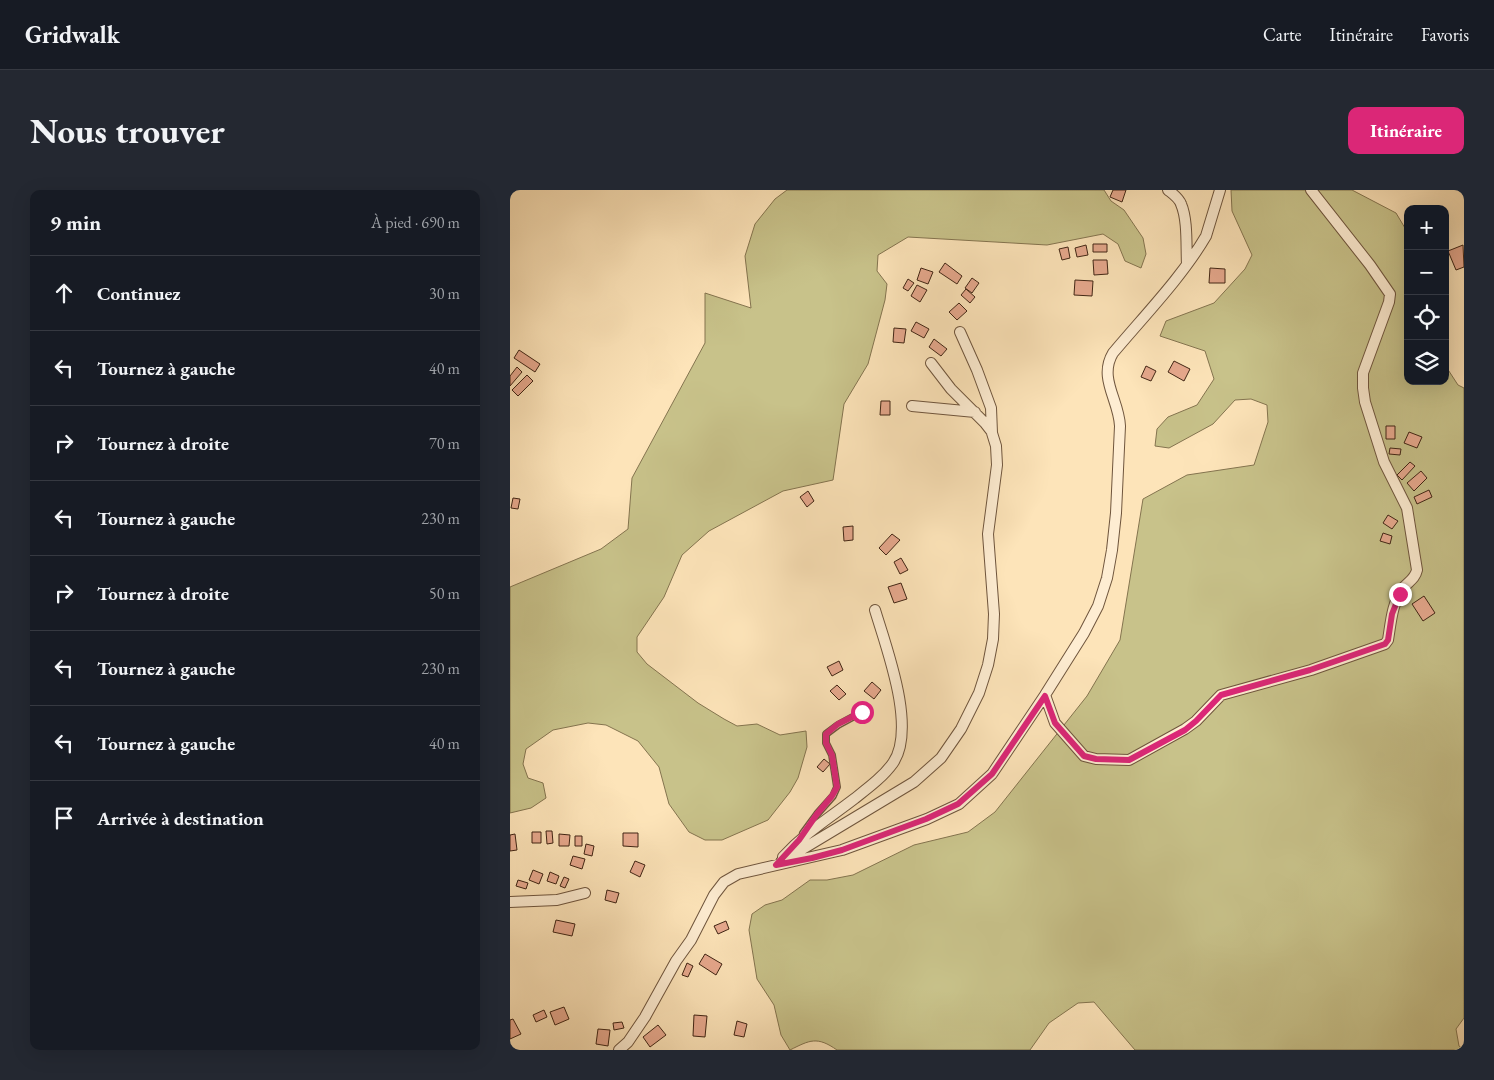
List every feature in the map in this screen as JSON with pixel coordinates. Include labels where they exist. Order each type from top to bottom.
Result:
[{"type":"street","points":[[1168,190],[1177,197],[1182,205],[1187,264]]},
{"type":"street","points":[[619,1050],[628,1042],[645,1017],[676,961],[691,940],[714,894],[724,882],[738,874],[842,850],[926,819],[958,804],[992,774],[1045,696],[1093,616],[1106,578],[1112,550],[1116,513],[1120,426],[1119,413],[1109,387],[1109,360],[1187,264],[1206,236],[1220,190]]},
{"type":"street","points":[[1045,696],[1055,723],[1084,756],[1096,759],[1129,760],[1185,730],[1221,695],[1310,670],[1385,644],[1388,640],[1394,607],[1404,587],[1414,579],[1418,570],[1407,508],[1385,466],[1364,402],[1363,372],[1389,302],[1390,294],[1370,265],[1311,190]]},
{"type":"street","points":[[776,865],[914,782],[941,758],[961,729],[979,693],[988,665],[993,640],[994,614],[988,534],[997,465],[996,446],[992,433],[991,408],[960,332]]},
{"type":"street","points":[[931,363],[951,389],[975,412],[992,433]]},
{"type":"street","points":[[912,406],[975,412]]},
{"type":"street","points":[[776,865],[799,840],[879,779],[894,762],[899,748],[902,728],[902,705],[876,610]]},
{"type":"street","points":[[510,902],[557,900],[585,893]]},
{"type":"lane","points":[[799,840],[837,787],[832,755],[826,743],[826,734],[838,724],[862,712]]},
{"type":"shaded area","points":[[787,190],[1104,190],[1111,201],[1124,210],[1143,238],[1146,254],[1141,268],[1125,261],[1118,244],[1103,234],[1047,245],[908,237],[878,255],[877,271],[887,284],[885,300],[868,364],[844,404],[833,480],[783,491],[709,531],[682,555],[664,597],[637,637],[637,652],[647,664],[698,703],[724,719],[737,726],[757,724],[780,735],[806,731],[807,747],[798,778],[790,792],[768,820],[722,840],[705,840],[689,832],[669,804],[659,767],[638,741],[606,725],[588,723],[553,730],[526,749],[523,764],[528,778],[543,783],[546,798],[531,808],[510,813],[510,587],[601,549],[628,529],[632,478],[705,343],[705,293],[751,308],[745,256],[755,224],[775,199]]},
{"type":"shaded area","points":[[1231,190],[1352,190],[1396,213],[1404,226],[1404,385],[1449,385],[1449,371],[1458,385],[1464,388],[1464,1018],[1456,1029],[1459,1046],[1464,1050],[1135,1050],[1094,1002],[1078,1003],[1049,1023],[1030,1050],[837,1050],[819,1041],[814,1041],[790,1050],[781,1035],[774,1005],[757,979],[749,930],[752,914],[765,905],[782,900],[810,880],[827,880],[853,875],[914,845],[968,832],[995,812],[1087,696],[1120,640],[1143,499],[1187,475],[1254,465],[1268,422],[1267,405],[1251,399],[1235,400],[1213,424],[1169,448],[1155,446],[1157,429],[1168,417],[1197,405],[1214,379],[1205,351],[1160,336],[1166,321],[1214,303],[1245,269],[1252,255],[1232,211]]},
{"type":"building","points":[[1113,190],[1126,190],[1122,202],[1110,197]]},
{"type":"building","points":[[1093,244],[1107,244],[1107,252],[1093,252]]},
{"type":"building","points":[[1086,245],[1088,255],[1077,257],[1075,248]]},
{"type":"building","points":[[1463,245],[1464,267],[1456,270],[1449,251]]},
{"type":"building","points":[[1068,247],[1070,258],[1062,260],[1059,249]]},
{"type":"building","points":[[1093,260],[1107,260],[1108,274],[1094,275]]},
{"type":"building","points":[[945,263],[962,276],[957,284],[939,272]]},
{"type":"building","points":[[921,268],[933,272],[928,284],[917,280]]},
{"type":"building","points":[[1210,268],[1225,269],[1225,283],[1209,283]]},
{"type":"building","points":[[972,278],[979,283],[972,293],[965,288]]},
{"type":"building","points":[[908,279],[914,283],[908,291],[903,288]]},
{"type":"building","points":[[1075,280],[1093,281],[1092,296],[1074,295]]},
{"type":"building","points":[[917,285],[927,290],[920,302],[911,296]]},
{"type":"building","points":[[966,289],[975,297],[970,303],[961,295]]},
{"type":"building","points":[[959,303],[967,311],[957,320],[949,312]]},
{"type":"building","points":[[916,322],[929,329],[924,338],[911,331]]},
{"type":"building","points":[[894,328],[906,329],[904,343],[893,342]]},
{"type":"building","points":[[934,339],[947,349],[941,356],[929,347]]},
{"type":"building","points":[[519,350],[540,364],[535,372],[514,358]]},
{"type":"building","points":[[1174,361],[1190,369],[1184,381],[1168,372]]},
{"type":"building","points":[[1146,366],[1156,371],[1151,381],[1141,377]]},
{"type":"building","points":[[517,367],[522,372],[510,386],[510,376]]},
{"type":"building","points":[[527,375],[533,381],[518,396],[512,390]]},
{"type":"building","points":[[881,401],[890,401],[890,415],[880,415]]},
{"type":"building","points":[[1386,426],[1395,426],[1395,439],[1386,439]]},
{"type":"building","points":[[1409,432],[1422,437],[1417,448],[1404,443]]},
{"type":"building","points":[[1390,448],[1401,449],[1400,455],[1389,454]]},
{"type":"building","points":[[1410,462],[1415,466],[1402,480],[1397,475]]},
{"type":"building","points":[[1421,471],[1427,478],[1414,491],[1407,483]]},
{"type":"building","points":[[1429,490],[1432,497],[1417,504],[1414,497]]},
{"type":"building","points":[[808,491],[814,501],[807,507],[800,497]]},
{"type":"building","points":[[513,498],[520,499],[518,509],[511,508]]},
{"type":"building","points":[[1388,515],[1398,521],[1392,529],[1383,523]]},
{"type":"building","points":[[853,526],[853,540],[844,541],[843,527]]},
{"type":"building","points":[[1383,533],[1392,536],[1390,544],[1380,541]]},
{"type":"building","points":[[892,534],[900,540],[886,555],[879,548]]},
{"type":"building","points":[[901,558],[908,570],[900,574],[894,562]]},
{"type":"building","points":[[901,583],[907,599],[894,603],[888,587]]},
{"type":"building","points":[[1424,596],[1435,613],[1423,621],[1412,604]]},
{"type":"building","points":[[839,661],[843,670],[832,676],[827,667]]},
{"type":"building","points":[[872,682],[881,690],[874,699],[864,691]]},
{"type":"building","points":[[837,685],[846,694],[839,700],[830,691]]},
{"type":"building","points":[[824,759],[830,764],[823,772],[817,767]]},
{"type":"building","points":[[546,831],[552,831],[553,843],[547,844]]},
{"type":"building","points":[[532,832],[541,832],[541,843],[532,843]]},
{"type":"building","points":[[623,833],[638,833],[638,847],[623,846]]},
{"type":"building","points":[[515,834],[517,850],[510,851],[510,835]]},
{"type":"building","points":[[559,834],[570,835],[569,846],[559,846]]},
{"type":"building","points":[[575,836],[582,836],[582,846],[575,846]]},
{"type":"building","points":[[586,844],[594,846],[592,856],[584,854]]},
{"type":"building","points":[[573,856],[585,859],[582,869],[570,865]]},
{"type":"building","points":[[635,861],[645,865],[640,877],[630,872]]},
{"type":"building","points":[[533,870],[543,874],[539,884],[529,880]]},
{"type":"building","points":[[550,872],[559,876],[556,884],[547,881]]},
{"type":"building","points":[[564,877],[569,879],[565,888],[560,886]]},
{"type":"building","points":[[518,880],[528,883],[526,889],[516,886]]},
{"type":"building","points":[[607,890],[619,893],[616,903],[605,900]]},
{"type":"building","points":[[556,920],[575,924],[572,936],[553,932]]},
{"type":"building","points":[[726,921],[729,929],[718,934],[714,926]]},
{"type":"building","points":[[705,954],[722,964],[716,975],[699,964]]},
{"type":"building","points":[[687,963],[693,966],[688,977],[682,975]]},
{"type":"building","points":[[564,1007],[569,1019],[555,1025],[550,1012]]},
{"type":"building","points":[[544,1010],[547,1017],[536,1022],[533,1015]]},
{"type":"building","points":[[694,1015],[707,1016],[705,1037],[693,1036]]},
{"type":"building","points":[[513,1019],[521,1034],[510,1039],[510,1020]]},
{"type":"building","points":[[737,1021],[747,1024],[744,1037],[734,1035]]},
{"type":"building","points":[[622,1022],[624,1028],[614,1030],[613,1023]]},
{"type":"building","points":[[658,1025],[666,1035],[650,1047],[643,1037]]},
{"type":"building","points":[[598,1029],[610,1030],[608,1046],[596,1044]]},
{"type":"route","points":[[862,712],[838,724],[826,734],[826,743],[832,755],[837,787],[799,840],[776,865],[842,850],[926,819],[958,804],[992,774],[1045,696],[1055,723],[1084,756],[1096,759],[1129,760],[1185,730],[1223,694],[1310,670],[1385,644],[1388,640],[1394,607],[1400,594]]}]
